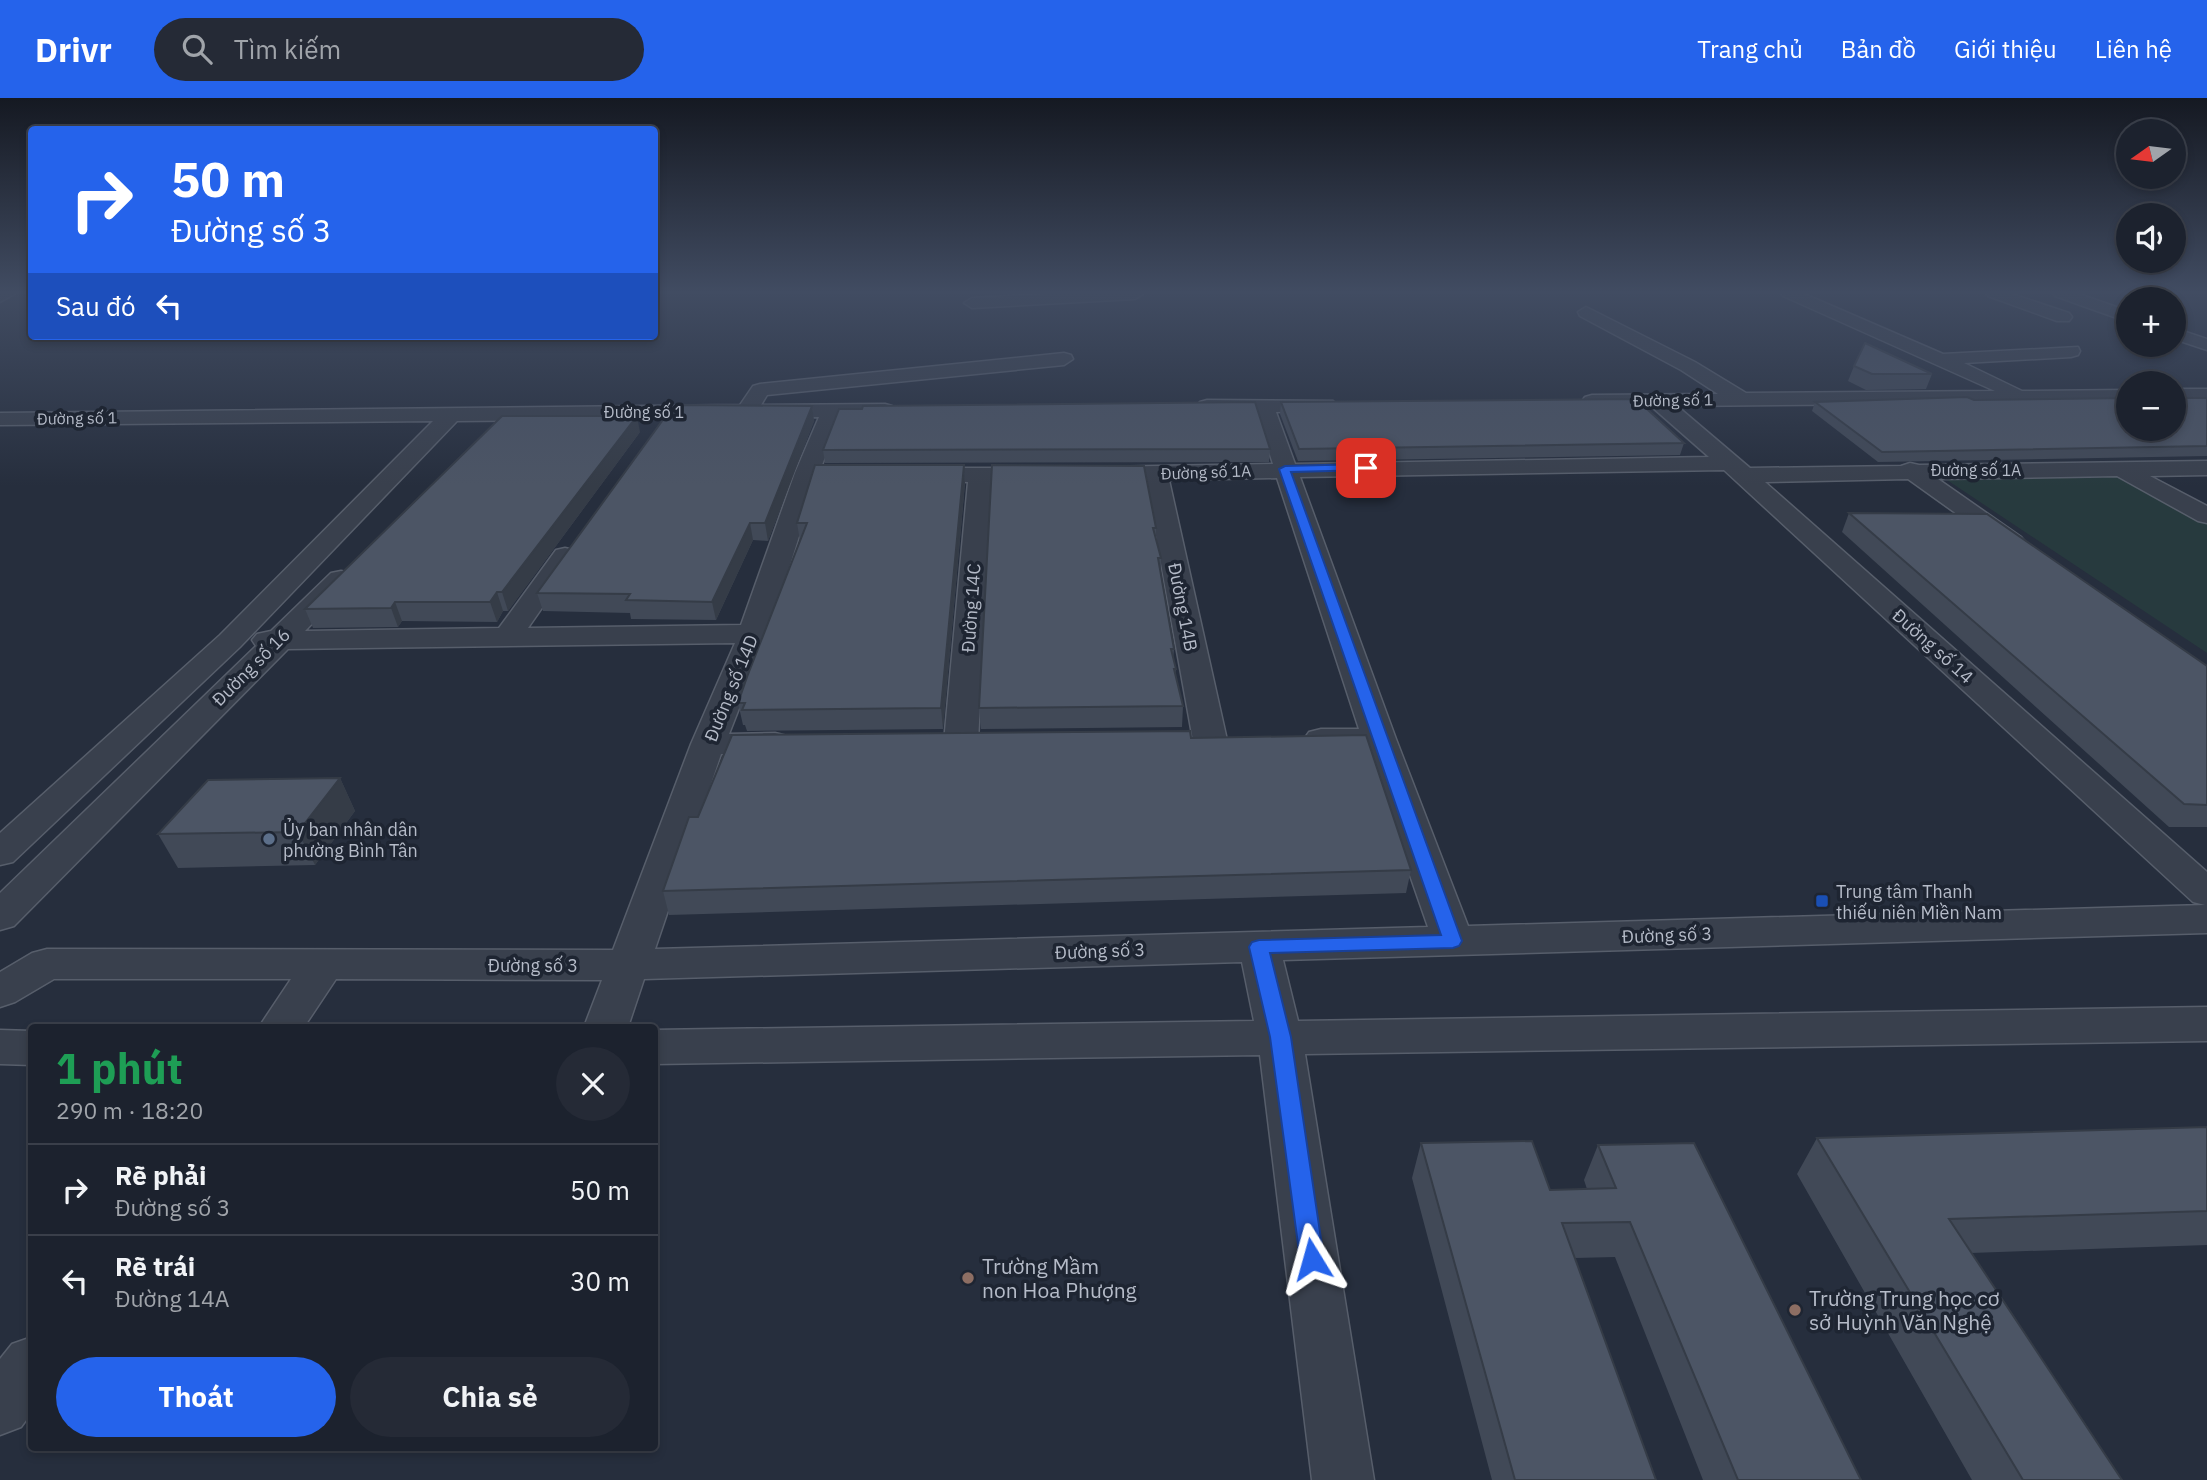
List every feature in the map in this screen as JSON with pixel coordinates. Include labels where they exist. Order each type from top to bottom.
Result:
[{"type":"street","points":[[1672,357],[1742,400]]},
{"type":"street","points":[[1937,357],[2025,397]]},
{"type":"street","points":[[1940,359],[1965,357]]},
{"type":"street","points":[[746,412],[760,390],[1064,359]]},
{"type":"street","points":[[2186,395],[2207,394]]},
{"type":"street","name":"Đường số 1","points":[[1570,402],[2116,396]]},
{"type":"street","name":"Đường số 14","points":[[1658,401],[2207,893]]},
{"type":"street","points":[[1180,407],[1344,404]]},
{"type":"street","points":[[1264,405],[1379,739],[1453,941]]},
{"type":"street","name":"Đường số 1","points":[[0,419],[902,410]]},
{"type":"street","name":"Đường số 14D","points":[[607,1024],[708,744],[821,473],[832,411]]},
{"type":"street","points":[[653,435],[669,412]]},
{"type":"street","name":"Đường số 16","points":[[0,853],[230,641],[451,415]]},
{"type":"street","points":[[475,443],[500,415]]},
{"type":"street","name":"Đường số 1A","points":[[901,474],[1156,474],[1285,469],[2207,468]]},
{"type":"street","points":[[2121,469],[2207,516]]},
{"type":"street","points":[[1910,470],[2038,560]]},
{"type":"street","name":"Đường 14B","points":[[1156,474],[1210,740]]},
{"type":"street","name":"Đường 14C","points":[[962,742],[981,475]]},
{"type":"street","points":[[508,636],[580,535]]},
{"type":"street","name":"Đường số 16","points":[[0,916],[366,555]]},
{"type":"street","points":[[230,641],[753,634]]},
{"type":"street","points":[[1288,739],[1379,739]]},
{"type":"street","points":[[708,744],[802,743]]},
{"type":"street","points":[[64,795],[123,793]]},
{"type":"street","name":"Đường số 3","points":[[0,991],[47,964],[628,965],[2207,919]]},
{"type":"street","points":[[1259,947],[1280,1037],[1343,1480]]},
{"type":"street","points":[[283,1024],[324,964]]},
{"type":"street","points":[[658,1047],[2207,1024]]},
{"type":"street","points":[[0,1047],[28,1048]]},
{"type":"street","points":[[0,1406],[28,1368]]},
{"type":"green space","points":[[2112,472],[2207,521],[2207,653],[1944,478]]},
{"type":"building","points":[[1858,357],[1896,357],[1932,374],[1872,374],[1854,366]]},
{"type":"building","points":[[1967,397],[1974,400],[2116,398],[2116,441],[2186,441],[2186,398],[2207,398],[2207,446],[1882,452],[1815,402]]},
{"type":"building","points":[[1636,399],[1684,443],[1299,449],[1281,402]]},
{"type":"building","points":[[1255,402],[1270,449],[823,450],[839,409],[862,409],[863,406]]},
{"type":"building","points":[[684,405],[812,406],[765,523],[750,523],[712,602],[626,600],[630,594],[537,593],[665,417],[675,417]]},
{"type":"building","points":[[502,416],[637,416],[502,592],[497,592],[490,602],[395,602],[391,608],[305,609]]},
{"type":"building","points":[[815,465],[964,465],[941,708],[742,710],[745,703],[738,703],[807,523],[797,523]]},
{"type":"building","points":[[992,465],[1144,466],[1156,528],[1153,528],[1161,558],[1158,558],[1174,649],[1171,649],[1174,669],[1183,706],[979,708]]},
{"type":"building","points":[[1849,513],[1987,514],[2207,666],[2207,805],[2184,804]]},
{"type":"building","points":[[1190,731],[1191,738],[1366,735],[1411,870],[663,891],[689,817],[698,817],[732,735]]},
{"type":"building","points":[[340,778],[298,832],[158,834],[208,780]]},
{"type":"building","points":[[2207,1127],[2207,1211],[1949,1219],[2122,1480],[2023,1480],[1817,1138]]},
{"type":"building","points":[[1532,1141],[1550,1190],[1616,1188],[1598,1145],[1694,1143],[1861,1480],[1738,1480],[1630,1222],[1562,1223],[1656,1480],[1515,1480],[1421,1143]]},
{"type":"place","name":"Ủy ban nhân dân phường Bình Tân","points":[[269,839]]},
{"type":"place","name":"Trung tâm Thanh thiếu niên Miền Nam","points":[[1822,901]]},
{"type":"place","name":"Trường Mầm non Hoa Phượng","points":[[968,1278]]},
{"type":"place","name":"Trường Trung học cơ sở Huỳnh Văn Nghệ","points":[[1795,1310]]},
{"type":"route","points":[[1312,1259],[1280,1037],[1259,947],[1453,941],[1285,469],[1366,468]]}]
